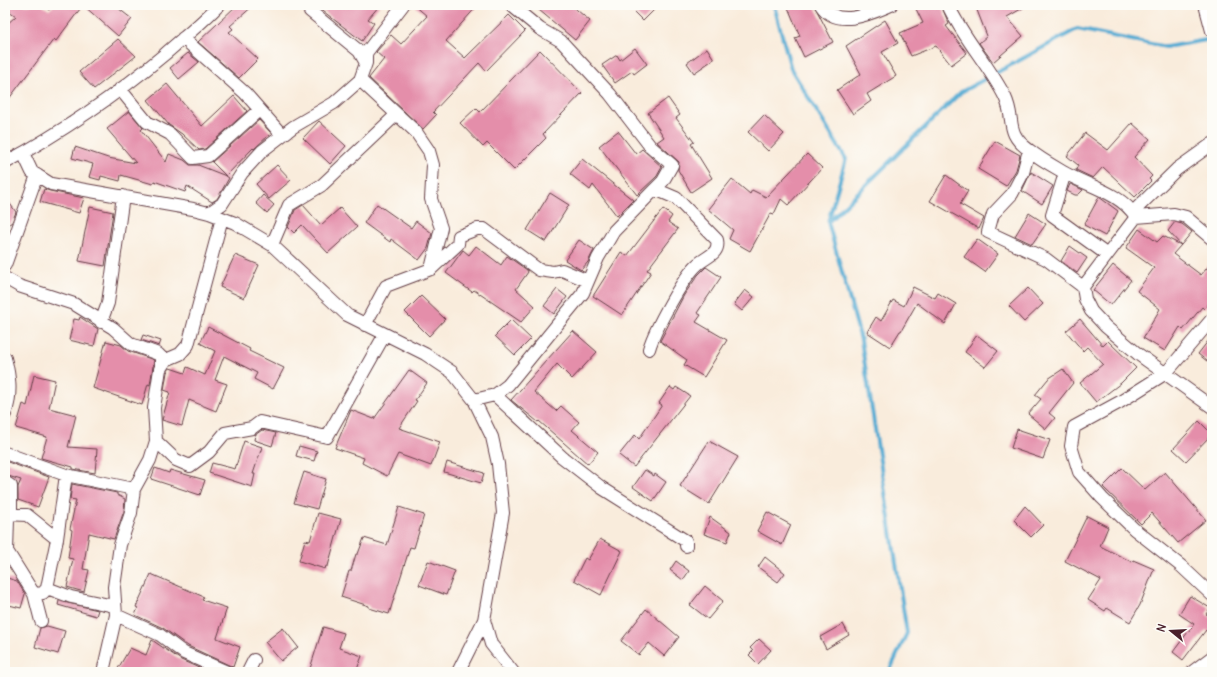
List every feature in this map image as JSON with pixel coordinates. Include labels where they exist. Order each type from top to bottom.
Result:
[{"type":"street","points":[[5,164],[55,135],[120,89],[182,38],[219,5]]},
{"type":"street","points":[[307,5],[310,11],[359,51],[366,62]]},
{"type":"street","points":[[209,213],[222,204],[242,173],[262,151],[282,135],[334,103],[360,80],[366,62],[366,53],[403,5]]},
{"type":"street","points":[[474,400],[495,395],[508,385],[583,293],[598,258],[614,231],[663,181],[672,165],[650,146],[610,94],[561,41],[540,29],[511,5]]},
{"type":"street","points":[[821,5],[831,14],[846,18],[865,16],[891,5]]},
{"type":"street","points":[[948,5],[956,21],[990,70],[1005,98],[1014,137],[1029,150],[1065,173],[1115,197],[1134,214],[1174,214],[1186,217],[1212,239]]},
{"type":"street","points":[[1205,5],[1212,31]]},
{"type":"street","points":[[182,38],[245,93],[282,135]]},
{"type":"street","points":[[360,80],[416,132],[430,151],[433,165],[431,199],[441,228],[431,269]]},
{"type":"street","points":[[120,89],[147,122],[170,134],[193,158],[208,156],[259,110]]},
{"type":"street","points":[[272,245],[289,205],[322,185],[397,114]]},
{"type":"street","points":[[1082,287],[1134,214],[1177,169],[1212,144]]},
{"type":"street","points":[[1029,150],[1023,173],[1012,194],[993,214],[988,232],[1046,259],[1082,287],[1085,299],[1091,311],[1106,327],[1138,354],[1212,407]]},
{"type":"street","points":[[23,153],[32,172],[51,184],[209,213],[246,229],[272,245],[347,315],[425,354],[452,372],[474,400],[492,437],[498,464],[503,513],[484,620],[458,672]]},
{"type":"street","points":[[1065,173],[1052,214],[1106,254]]},
{"type":"street","points":[[5,265],[37,175]]},
{"type":"street","points":[[649,349],[655,332],[686,279],[698,263],[715,252],[718,245],[717,240],[676,198],[655,189]]},
{"type":"street","points":[[101,322],[108,303],[123,196]]},
{"type":"street","points":[[161,368],[166,360],[180,354],[188,345],[222,218]]},
{"type":"street","points":[[365,325],[386,286],[431,269],[458,244],[459,236],[477,229],[484,229],[540,270],[553,272],[562,270],[588,281]]},
{"type":"street","points":[[5,278],[19,286],[74,304],[113,328],[131,344],[158,354],[161,357],[161,368],[154,408],[156,441],[150,460],[134,489],[130,513],[120,545],[118,570],[114,587],[115,611],[103,672]]},
{"type":"street","points":[[1212,319],[1166,373],[1120,402],[1074,427],[1072,446],[1073,456],[1079,472],[1102,498],[1134,529],[1181,566],[1212,595]]},
{"type":"street","points":[[156,441],[176,460],[190,466],[209,452],[225,433],[252,428],[260,422],[326,437],[385,334]]},
{"type":"street","points":[[5,358],[8,375],[8,405],[5,414]]},
{"type":"street","points":[[495,395],[574,466],[602,488],[686,541],[686,546]]},
{"type":"street","points":[[5,453],[66,475],[134,489]]},
{"type":"street","points":[[34,594],[43,593],[47,588],[57,538],[66,475]]},
{"type":"street","points":[[5,482],[11,486],[6,554],[34,594],[41,621]]},
{"type":"street","points":[[8,514],[27,515],[57,538]]},
{"type":"street","points":[[47,588],[115,611],[160,635],[184,653],[227,672]]},
{"type":"street","points":[[484,620],[491,644],[513,672]]},
{"type":"street","points":[[1196,671],[1212,657]]},
{"type":"street","points":[[248,672],[254,660]]},
{"type":"building","points":[[5,5],[42,5],[49,10],[54,5],[83,5],[56,41],[54,39],[5,104],[5,26],[16,16],[5,8]]},
{"type":"building","points":[[83,5],[114,5],[132,19],[118,36]]},
{"type":"building","points":[[237,5],[254,5],[230,26],[233,29],[229,32],[258,59],[239,78],[198,42]]},
{"type":"building","points":[[315,5],[380,5],[368,19],[374,23],[362,41]]},
{"type":"building","points":[[414,5],[478,5],[446,41],[465,58],[509,15],[525,31],[486,71],[479,63],[433,112],[436,115],[423,129],[369,78],[384,59],[376,52],[391,35],[401,44],[427,16]]},
{"type":"building","points":[[533,5],[571,5],[590,21],[575,40]]},
{"type":"building","points":[[627,5],[659,5],[643,21]]},
{"type":"building","points":[[787,5],[814,5],[833,42],[804,57],[795,38],[800,36]]},
{"type":"building","points":[[914,5],[941,5],[949,24],[946,26],[967,53],[951,65],[936,46],[911,56],[900,33],[923,23]]},
{"type":"building","points":[[975,5],[1028,5],[1007,17],[1023,36],[993,62],[979,43],[987,36]]},
{"type":"building","points":[[885,20],[898,43],[882,52],[896,76],[867,94],[871,101],[853,114],[837,90],[861,74],[846,46]]},
{"type":"building","points":[[118,39],[136,56],[94,89],[79,72]]},
{"type":"building","points":[[635,48],[647,64],[634,74],[632,71],[615,83],[602,65],[617,55],[620,60]]},
{"type":"building","points":[[707,48],[714,59],[694,73],[687,63]]},
{"type":"building","points":[[540,50],[582,93],[543,134],[546,138],[514,170],[487,143],[483,147],[460,123],[476,108],[480,112]]},
{"type":"building","points":[[188,53],[199,62],[179,79],[170,68]]},
{"type":"building","points":[[167,84],[202,126],[234,96],[247,111],[205,149],[199,150],[182,134],[169,125],[148,100]]},
{"type":"building","points":[[668,98],[680,115],[676,118],[694,142],[691,144],[712,178],[691,192],[678,170],[679,162],[657,142],[664,137],[648,113]]},
{"type":"building","points":[[129,111],[143,128],[141,130],[166,162],[169,154],[184,160],[190,165],[198,165],[229,178],[217,199],[212,202],[187,186],[185,192],[154,181],[153,184],[121,175],[120,181],[101,176],[100,180],[89,177],[93,164],[72,158],[75,147],[108,158],[136,163],[107,129]]},
{"type":"building","points":[[764,115],[784,134],[768,151],[748,132]]},
{"type":"building","points":[[259,120],[271,133],[254,149],[253,148],[226,176],[212,162]]},
{"type":"building","points":[[319,121],[346,146],[330,164],[303,138]]},
{"type":"building","points":[[1132,123],[1150,139],[1134,157],[1152,176],[1149,179],[1151,181],[1135,197],[1103,167],[1093,178],[1076,170],[1078,165],[1067,156],[1085,133],[1108,150]]},
{"type":"building","points":[[618,131],[636,154],[642,149],[662,167],[657,176],[637,195],[599,146]]},
{"type":"building","points":[[995,141],[1020,155],[1016,170],[1006,186],[978,169]]},
{"type":"building","points":[[807,154],[822,168],[788,205],[781,199],[774,214],[771,213],[750,251],[729,239],[733,230],[708,209],[732,179],[750,194],[752,190],[766,197]]},
{"type":"building","points":[[582,159],[633,200],[617,216],[593,185],[590,190],[570,174]]},
{"type":"building","points":[[277,165],[291,180],[269,199],[256,184]]},
{"type":"building","points":[[1031,172],[1053,186],[1042,204],[1022,191]]},
{"type":"building","points":[[946,175],[968,191],[960,204],[984,218],[979,229],[930,201]]},
{"type":"building","points":[[1070,184],[1083,190],[1078,195],[1075,195],[1067,191]]},
{"type":"building","points":[[44,189],[84,198],[79,213],[40,202]]},
{"type":"building","points":[[550,193],[569,205],[546,242],[527,230]]},
{"type":"building","points":[[263,195],[274,205],[267,213],[256,203]]},
{"type":"building","points":[[5,197],[16,212],[12,222],[5,227]]},
{"type":"building","points":[[1099,197],[1118,211],[1105,236],[1084,225]]},
{"type":"building","points":[[377,204],[411,228],[416,221],[432,233],[428,248],[419,260],[391,239],[390,242],[364,223]]},
{"type":"building","points":[[303,205],[321,225],[340,208],[357,227],[328,253],[302,225],[294,233],[288,227],[295,210]]},
{"type":"building","points":[[90,207],[113,212],[105,266],[79,261]]},
{"type":"building","points":[[663,209],[672,216],[668,222],[678,229],[647,270],[651,272],[622,315],[593,296],[621,252],[627,256]]},
{"type":"building","points":[[1029,213],[1046,224],[1032,244],[1015,236]]},
{"type":"building","points":[[1175,222],[1182,224],[1192,232],[1181,245],[1168,231]]},
{"type":"building","points":[[1139,229],[1157,242],[1163,236],[1181,245],[1173,254],[1201,275],[1212,262],[1212,300],[1204,309],[1202,307],[1183,330],[1180,327],[1165,351],[1143,338],[1160,309],[1137,291],[1154,268],[1126,248]]},
{"type":"building","points":[[977,239],[998,254],[985,272],[964,257]]},
{"type":"building","points":[[579,240],[594,250],[588,262],[581,270],[565,260]]},
{"type":"building","points":[[476,246],[501,265],[507,256],[527,270],[528,272],[516,289],[535,306],[521,322],[474,290],[472,292],[446,273],[463,250],[469,255]]},
{"type":"building","points":[[1070,246],[1087,258],[1077,273],[1061,261]]},
{"type":"building","points":[[235,255],[259,265],[244,298],[220,287]]},
{"type":"building","points":[[1113,265],[1131,280],[1111,305],[1093,290]]},
{"type":"building","points":[[706,267],[721,277],[697,313],[701,315],[696,322],[727,340],[704,377],[684,365],[687,360],[660,341],[684,295],[698,275]]},
{"type":"building","points":[[913,287],[935,298],[938,293],[956,304],[945,324],[917,303],[890,347],[867,332],[876,317],[881,321],[893,300],[904,306]]},
{"type":"building","points":[[1028,288],[1043,304],[1024,322],[1009,306]]},
{"type":"building","points":[[557,289],[567,297],[554,314],[544,306]]},
{"type":"building","points":[[745,290],[754,297],[742,311],[734,304]]},
{"type":"building","points":[[421,296],[445,319],[429,336],[405,312]]},
{"type":"building","points":[[80,317],[98,329],[94,346],[69,340],[74,319],[79,320]]},
{"type":"building","points":[[1080,319],[1103,346],[1108,341],[1136,368],[1121,383],[1096,402],[1080,383],[1103,364],[1087,347],[1083,351],[1066,331]]},
{"type":"building","points":[[511,320],[531,339],[515,355],[495,336]]},
{"type":"building","points":[[208,327],[250,349],[249,351],[284,368],[273,389],[254,379],[257,373],[224,356],[215,380],[227,384],[216,411],[189,400],[182,426],[162,420],[170,392],[164,390],[167,372],[170,368],[185,373],[187,367],[205,375],[215,351],[200,343]]},
{"type":"building","points":[[573,331],[597,352],[572,379],[557,364],[534,392],[556,411],[561,406],[579,422],[572,430],[598,452],[588,464],[539,421],[538,422],[511,400]]},
{"type":"building","points":[[143,335],[161,341],[159,346],[141,340]]},
{"type":"building","points":[[977,335],[998,351],[985,367],[965,352]]},
{"type":"building","points":[[1212,336],[1212,365],[1198,354]]},
{"type":"building","points":[[106,341],[121,345],[128,351],[154,360],[150,385],[148,384],[142,405],[93,388]]},
{"type":"building","points":[[1063,369],[1073,383],[1049,413],[1055,418],[1046,429],[1028,414],[1041,399],[1035,395],[1048,379]]},
{"type":"building","points":[[409,370],[427,383],[415,400],[417,401],[399,428],[440,442],[431,466],[398,454],[387,476],[362,463],[364,458],[335,448],[351,410],[374,419]]},
{"type":"building","points":[[34,375],[55,380],[49,408],[76,415],[68,447],[97,449],[95,473],[73,469],[73,467],[41,458],[47,437],[16,428],[23,404],[27,406]]},
{"type":"building","points":[[670,387],[674,390],[676,387],[690,396],[634,467],[619,455],[635,435],[639,439],[662,405],[659,403]]},
{"type":"building","points":[[1199,421],[1212,434],[1186,461],[1173,449]]},
{"type":"building","points":[[1017,429],[1050,440],[1043,459],[1011,448]]},
{"type":"building","points":[[262,430],[276,433],[272,446],[254,440],[255,435]]},
{"type":"building","points":[[244,441],[262,447],[253,474],[255,474],[252,487],[209,473],[212,463],[235,469]]},
{"type":"building","points":[[709,441],[738,457],[709,504],[680,486]]},
{"type":"building","points":[[299,446],[317,451],[314,461],[296,456]]},
{"type":"building","points":[[5,461],[49,477],[38,507],[18,500],[18,487],[21,480],[5,475]]},
{"type":"building","points":[[447,462],[484,473],[481,483],[444,472]]},
{"type":"building","points":[[155,468],[169,473],[170,470],[205,480],[200,495],[151,479]]},
{"type":"building","points":[[1122,468],[1145,490],[1165,472],[1206,520],[1178,543],[1152,513],[1141,524],[1103,487]]},
{"type":"building","points":[[645,470],[654,476],[655,474],[666,482],[653,501],[633,487]]},
{"type":"building","points":[[304,472],[326,479],[317,509],[294,503]]},
{"type":"building","points":[[72,484],[117,493],[117,495],[125,499],[124,511],[114,539],[89,533],[83,569],[89,570],[84,592],[67,587],[73,559],[68,558],[72,530],[70,529],[76,500],[70,499]]},
{"type":"building","points":[[1025,506],[1043,525],[1031,537],[1014,520]]},
{"type":"building","points":[[399,507],[424,515],[414,548],[410,547],[389,614],[341,597],[349,571],[351,571],[356,554],[358,554],[364,538],[387,545]]},
{"type":"building","points":[[767,512],[791,525],[782,545],[757,531]]},
{"type":"building","points":[[318,513],[341,519],[328,566],[326,566],[325,569],[299,561],[305,540],[310,541]]},
{"type":"building","points":[[1087,516],[1108,527],[1100,546],[1132,562],[1133,560],[1154,569],[1140,605],[1130,622],[1107,608],[1105,611],[1088,600],[1101,580],[1065,561]]},
{"type":"building","points":[[710,517],[731,532],[727,542],[704,534]]},
{"type":"building","points":[[600,539],[622,551],[601,595],[574,580],[585,558],[588,560]]},
{"type":"building","points":[[765,557],[785,573],[778,582],[758,567]]},
{"type":"building","points":[[428,561],[455,571],[446,595],[419,585]]},
{"type":"building","points":[[676,561],[689,571],[683,580],[670,570]]},
{"type":"building","points":[[151,574],[204,597],[202,600],[227,608],[217,638],[240,647],[233,667],[188,646],[163,628],[135,615],[138,608],[136,607]]},
{"type":"building","points":[[7,578],[17,581],[25,594],[21,608],[5,604],[5,585]]},
{"type":"building","points":[[705,586],[723,601],[708,619],[690,605]]},
{"type":"building","points":[[1190,596],[1210,608],[1206,614],[1212,618],[1212,634],[1206,630],[1183,660],[1173,652],[1194,624],[1179,614]]},
{"type":"building","points":[[59,601],[98,610],[96,616],[58,605]]},
{"type":"building","points":[[646,609],[679,637],[664,656],[649,643],[639,655],[621,641]]},
{"type":"building","points":[[843,624],[849,635],[826,649],[820,637]]},
{"type":"building","points":[[47,626],[65,631],[58,654],[35,647],[40,628]]},
{"type":"building","points":[[323,627],[344,633],[339,648],[362,656],[356,672],[309,672]]},
{"type":"building","points":[[283,628],[298,647],[281,661],[265,642]]},
{"type":"building","points":[[759,639],[771,650],[758,664],[749,655],[753,651],[750,648]]},
{"type":"building","points":[[152,640],[181,660],[208,672],[116,672],[130,648],[146,655]]},
{"type":"waterway","points":[[774,5],[791,69],[846,159],[828,222],[861,340],[907,633],[889,672]]},
{"type":"waterway","points":[[830,220],[961,92],[1077,29],[1166,47],[1212,39]]}]
